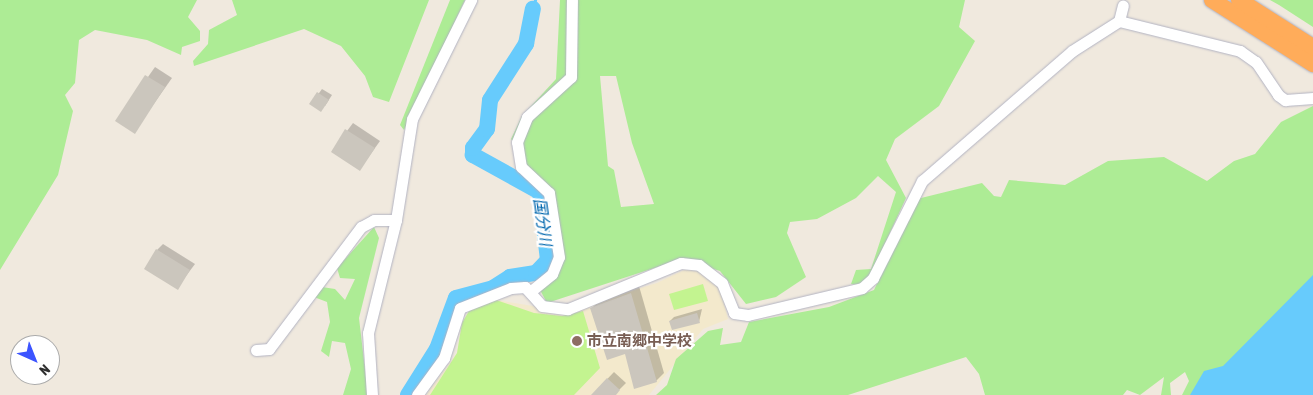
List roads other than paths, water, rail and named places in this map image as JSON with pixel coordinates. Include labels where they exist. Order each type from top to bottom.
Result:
[{"type":"highway","points":[[1212,0],[1313,64]]},
{"type":"highway","points":[[1239,0],[1313,47]]},
{"type":"street","points":[[372,395],[368,332],[396,220],[412,119],[471,0]]},
{"type":"street","points":[[531,292],[552,274],[558,257],[549,193],[521,166],[517,142],[527,117],[571,77],[572,0]]},
{"type":"street","points":[[417,395],[444,358],[455,320],[465,304],[511,288],[531,292],[542,306],[568,309],[681,263],[699,265],[722,283],[734,313],[748,315],[862,288],[872,278],[922,181],[1072,51],[1119,21],[1123,5]]},
{"type":"street","points":[[1119,21],[1240,51],[1256,62],[1278,95],[1285,100],[1313,98]]},
{"type":"street","points":[[256,350],[269,349],[361,227],[374,220],[396,220]]},
{"type":"water","points":[[1313,275],[1313,395],[1190,395],[1204,371],[1223,366]]},
{"type":"waterway","name":"国分川","points":[[533,9],[535,0]]},
{"type":"waterway","name":"国分川","points":[[408,395],[437,349],[456,298],[493,288],[510,277],[536,273],[548,260],[540,192],[473,155],[473,148],[487,129],[490,100],[526,44],[533,9]]},
{"type":"place","name":"市立南郷中学校","points":[[577,341]]}]
